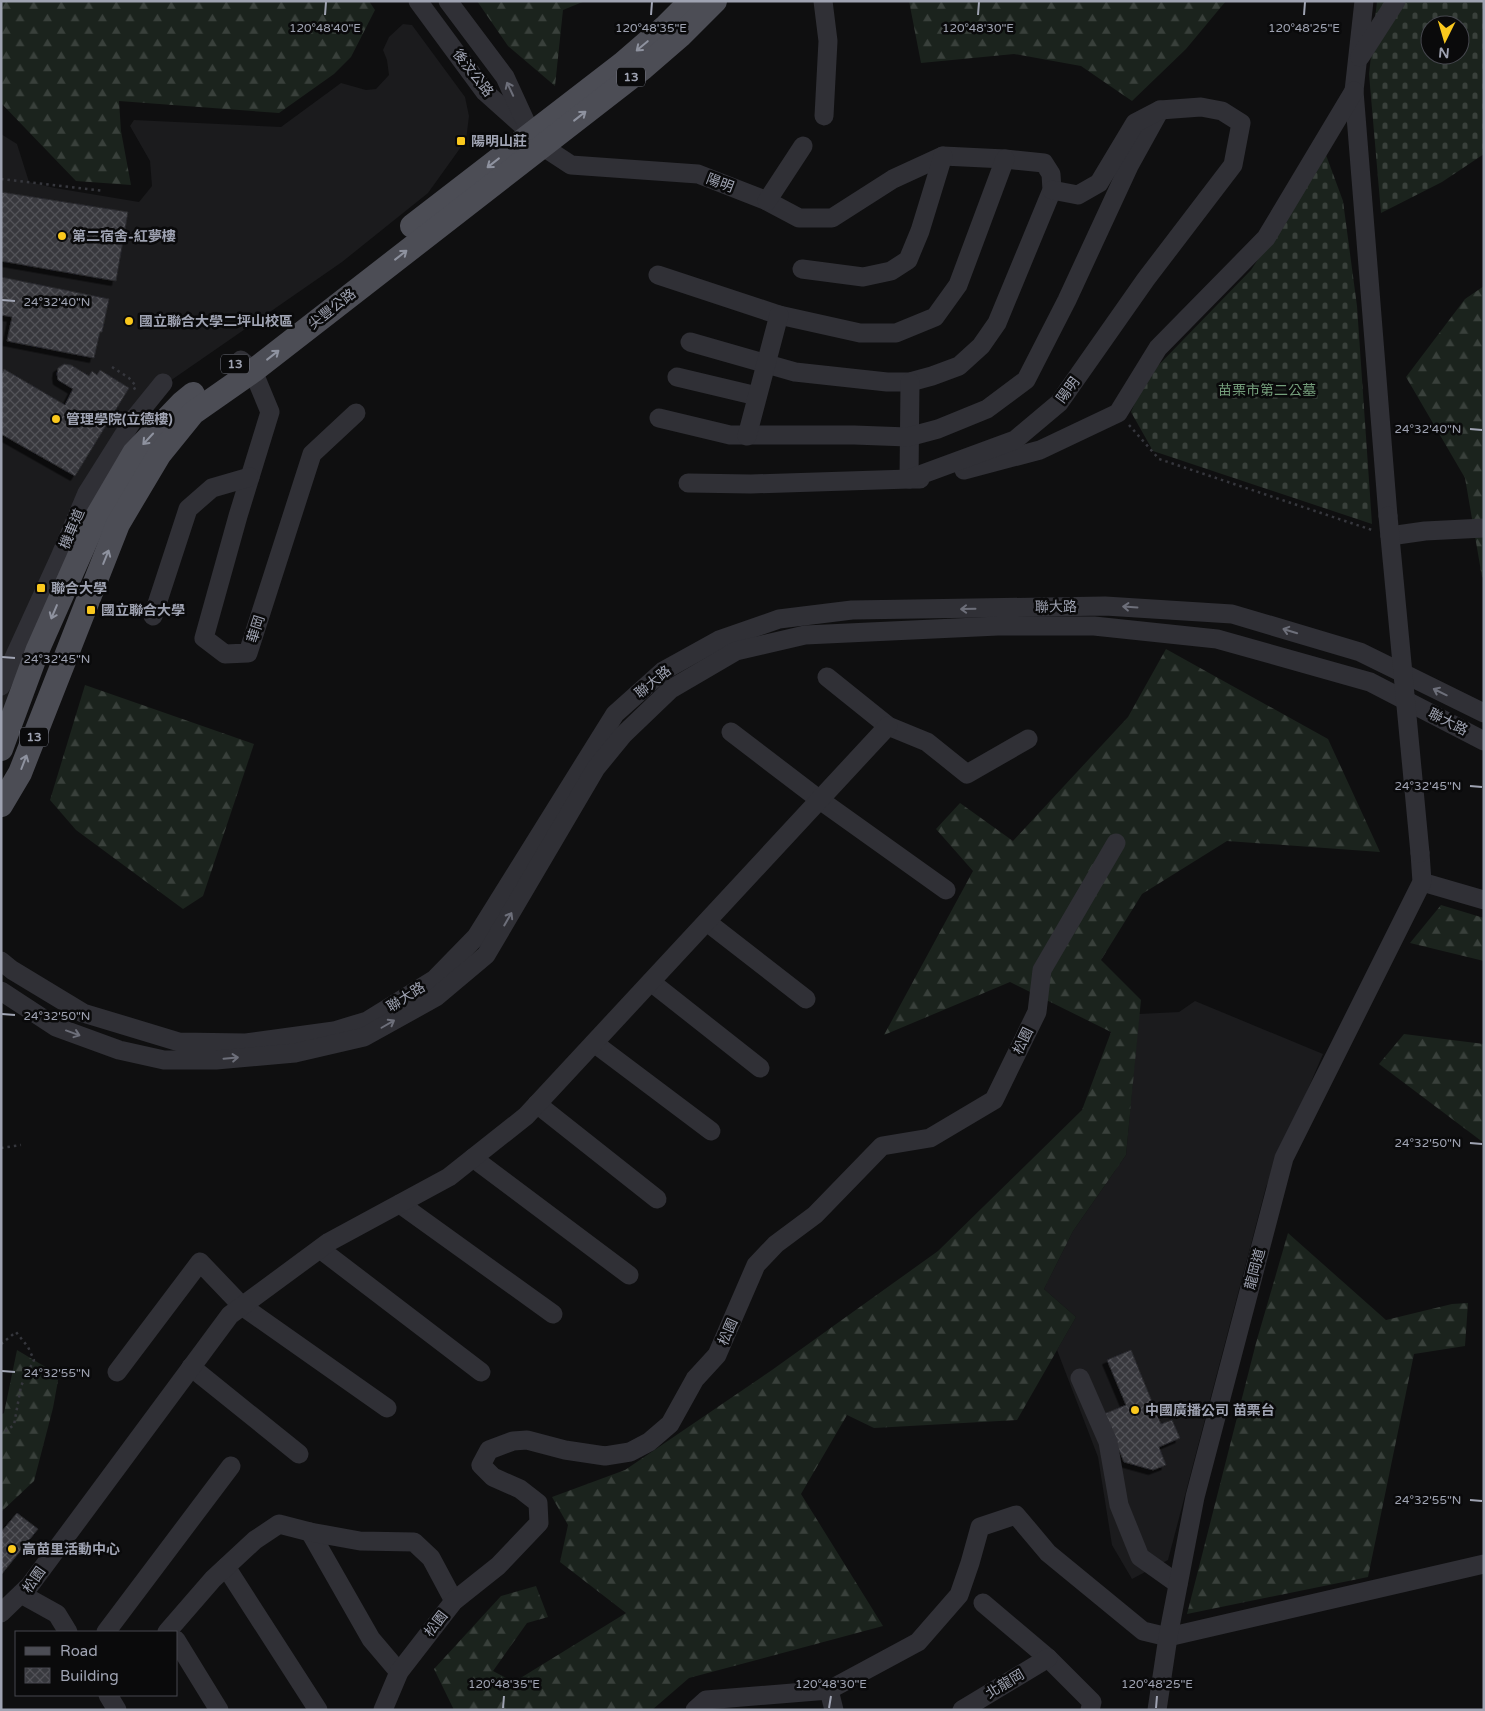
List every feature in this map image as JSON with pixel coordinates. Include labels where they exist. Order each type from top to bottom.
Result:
[{"type":"main road","name":"尖豐公路","points":[[1,805],[20,772],[118,524],[159,455],[193,413],[246,365],[536,139],[666,26],[691,1]]},
{"type":"main road","name":"尖豐公路","points":[[536,139],[643,68],[680,36],[715,1]]},
{"type":"main road","name":"尖豐公路","points":[[1,749],[38,649],[92,527],[134,453],[182,403],[246,365]]},
{"type":"street","name":"後汶公路","points":[[418,1],[485,92],[536,139]]},
{"type":"street","name":"後汶公路","points":[[448,1],[505,77],[536,139]]},
{"type":"street","points":[[823,1],[828,41],[824,116]]},
{"type":"street","points":[[1364,1],[1354,91],[1388,516],[1422,882],[1484,900]]},
{"type":"street","points":[[1358,60],[1396,1]]},
{"type":"street","points":[[910,382],[909,479],[932,479],[1040,450],[1118,413],[1158,348],[1266,238],[1354,91]]},
{"type":"street","name":"陽明","points":[[536,139],[571,165],[698,174],[768,201],[799,218],[832,218],[893,178],[943,156],[1044,163],[1051,174],[1052,190],[1078,195],[1099,183],[1135,123],[1160,110],[1201,106],[1222,111],[1242,123],[1233,164],[1146,278],[1059,403],[1015,440],[909,479],[688,484]]},
{"type":"street","points":[[659,418],[730,435],[854,434],[908,437],[938,429],[988,409],[1026,380],[1067,300],[1129,166],[1160,110]]},
{"type":"street","points":[[768,201],[803,146]]},
{"type":"street","points":[[802,269],[863,277],[891,271],[908,260],[920,231],[943,156]]},
{"type":"street","points":[[658,275],[779,315],[860,333],[896,333],[935,317],[958,286],[1005,159]]},
{"type":"street","points":[[690,342],[795,372],[886,382],[910,382],[958,366],[981,346],[997,323],[1052,190]]},
{"type":"street","points":[[747,436],[756,396],[779,315]]},
{"type":"street","name":"華岡","points":[[246,365],[270,412],[204,638],[225,654],[248,654],[312,454],[356,413]]},
{"type":"street","points":[[677,377],[756,396]]},
{"type":"street","name":"機車道","points":[[1,686],[87,493],[133,420],[164,383]]},
{"type":"street","points":[[153,616],[188,509],[212,488],[250,477]]},
{"type":"street","points":[[1390,536],[1425,531],[1484,528]]},
{"type":"street","name":"聯大路","points":[[1,991],[56,1027],[118,1050],[164,1060],[216,1060],[295,1053],[364,1037],[436,997],[486,956],[596,768],[623,735],[671,689],[736,651],[805,635],[1105,606],[1232,614],[1360,652],[1484,713]]},
{"type":"street","name":"聯大路","points":[[1,961],[12,970],[83,1013],[179,1042],[246,1043],[334,1031],[367,1021],[435,978],[476,937],[615,714],[663,671],[719,640],[779,619],[852,610],[997,617],[1217,639],[1370,682],[1484,741]]},
{"type":"street","points":[[827,677],[888,726],[927,742],[967,774],[1028,739]]},
{"type":"street","name":"松園","points":[[67,1631],[57,1614],[21,1594],[30,1585],[230,1315],[320,1249],[449,1177],[526,1116],[888,726]]},
{"type":"street","points":[[731,732],[820,800],[946,890]]},
{"type":"street","name":"松園","points":[[383,1710],[399,1672],[454,1601],[498,1566],[539,1523],[538,1503],[520,1489],[493,1477],[481,1465],[489,1450],[513,1441],[527,1440],[565,1450],[605,1456],[630,1452],[649,1442],[670,1424],[695,1379],[717,1355],[756,1265],[776,1244],[815,1215],[882,1146],[930,1138],[994,1100],[1037,1012],[1042,970],[1116,843]]},
{"type":"street","name":"龍岡道","points":[[1157,1710],[1168,1637],[1195,1497],[1284,1158],[1422,882]]},
{"type":"street","points":[[707,922],[806,999]]},
{"type":"street","points":[[651,982],[760,1068]]},
{"type":"street","points":[[594,1043],[711,1131]]},
{"type":"street","points":[[537,1104],[657,1199]]},
{"type":"street","points":[[473,1158],[629,1275]]},
{"type":"street","points":[[400,1204],[553,1314]]},
{"type":"street","points":[[320,1249],[481,1372]]},
{"type":"street","points":[[117,1372],[200,1262],[242,1306],[387,1408]]},
{"type":"street","points":[[192,1367],[299,1454]]},
{"type":"street","points":[[1080,1378],[1108,1442],[1119,1505],[1140,1557],[1178,1584]]},
{"type":"street","points":[[107,1631],[230,1466]]},
{"type":"street","points":[[695,1710],[706,1700],[829,1690],[918,1642],[959,1596],[980,1527],[1016,1515],[1048,1553],[1143,1631],[1168,1637],[1484,1564]]},
{"type":"street","points":[[173,1631],[213,1579],[255,1540],[279,1524],[360,1541],[414,1542],[431,1558],[454,1601]]},
{"type":"street","points":[[310,1532],[371,1639],[399,1672]]},
{"type":"street","points":[[226,1567],[318,1710]]},
{"type":"street","points":[[1,1613],[21,1594]]},
{"type":"street","points":[[983,1603],[1048,1658],[1092,1702],[1090,1710]]},
{"type":"street","points":[[178,1644],[219,1710]]},
{"type":"street","name":"北龍岡","points":[[972,1708],[1048,1658]]},
{"type":"street","points":[[829,1690],[834,1710]]},
{"type":"path","points":[[1,179],[104,191]]},
{"type":"path","points":[[112,367],[129,378],[136,386]]},
{"type":"path","points":[[1118,413],[1159,459],[1390,536]]},
{"type":"path","points":[[1,1148],[21,1145]]},
{"type":"path","points":[[1,1344],[16,1332],[34,1360],[21,1386],[14,1425],[1,1434]]},
{"type":"shaded area","name":"國立聯合大學二坪山校區","points":[[403,24],[412,25],[465,97],[469,116],[466,140],[428,193],[342,262],[170,381],[137,422],[1,722],[1,134],[17,144],[29,182],[139,202],[152,186],[150,161],[130,126],[134,120],[281,127],[341,83],[366,90],[376,89],[389,75],[387,60],[383,50],[389,37]]},
{"type":"shaded area","points":[[1195,1001],[1323,1054],[1266,1187],[1168,1560],[1132,1579],[1112,1545],[1098,1457],[1057,1350],[1076,1317],[1044,1289],[1073,1231],[1126,1155],[1139,1014],[1179,1012]]},
{"type":"green space","points":[[1,1],[369,1],[375,10],[351,57],[334,74],[279,113],[119,101],[121,131],[131,185],[76,181],[1,103]]},
{"type":"green space","points":[[477,1],[585,1],[563,10],[555,86],[508,46]]},
{"type":"green space","points":[[909,1],[1226,1],[1186,49],[1132,101],[1081,66],[1014,54],[921,63]]},
{"type":"green space","points":[[1377,1],[1484,1],[1484,154],[1442,182],[1381,213],[1369,74]]},
{"type":"green space","name":"苗栗市第二公墓","points":[[1326,155],[1343,201],[1357,306],[1372,524],[1153,451],[1131,412],[1146,378],[1251,270]]},
{"type":"green space","points":[[1484,286],[1484,578],[1482,577],[1465,478],[1406,377],[1465,299]]},
{"type":"green space","points":[[1166,649],[1328,739],[1380,852],[1227,841],[1142,894],[1101,960],[1141,1000],[1126,1155],[1073,1231],[1044,1289],[1076,1317],[1017,1420],[874,1428],[847,1415],[801,1494],[883,1626],[689,1678],[652,1710],[454,1710],[434,1669],[501,1596],[536,1586],[548,1617],[527,1623],[493,1671],[514,1682],[626,1613],[560,1562],[568,1525],[552,1497],[625,1470],[772,1370],[938,1251],[1082,1110],[1111,1032],[1010,982],[884,1035],[973,871],[936,829],[960,803],[1013,841],[1128,717]]},
{"type":"green space","points":[[85,685],[254,744],[203,896],[183,909],[76,830],[50,800]]},
{"type":"green space","points":[[1441,905],[1484,918],[1484,961],[1410,943]]},
{"type":"green space","points":[[1404,1034],[1484,1044],[1484,1143],[1379,1064]]},
{"type":"green space","points":[[1288,1233],[1386,1320],[1452,1304],[1468,1303],[1465,1346],[1414,1354],[1368,1577],[1187,1614],[1256,1343]]},
{"type":"green space","points":[[17,1350],[59,1375],[53,1408],[34,1481],[1,1512],[1,1415],[4,1413]]},
{"type":"building","name":"第二宿舍-紅夢樓","points":[[1,192],[128,212],[116,281],[1,261]]},
{"type":"building","points":[[1,277],[109,299],[94,358],[7,341],[12,317],[1,315]]},
{"type":"building","name":"管理學院(立德樓)","points":[[64,364],[71,365],[89,376],[92,371],[97,375],[100,370],[129,388],[75,476],[1,434],[1,375],[4,369],[65,405],[73,389],[58,380],[58,368]]},
{"type":"building","name":"中國廣播公司 苗栗台","points":[[1131,1350],[1161,1424],[1172,1420],[1180,1438],[1159,1447],[1166,1465],[1153,1470],[1124,1462],[1104,1414],[1126,1405],[1107,1360]]},
{"type":"building","name":"高苗里活動中心","points":[[17,1513],[38,1529],[1,1575],[1,1532]]},
{"type":"place","name":"陽明山莊","points":[[461,141]]},
{"type":"place","name":"第二宿舍-紅夢樓","points":[[62,236]]},
{"type":"place","name":"國立聯合大學二坪山校區","points":[[129,321]]},
{"type":"place","name":"管理學院(立德樓)","points":[[56,419]]},
{"type":"place","name":"聯合大學","points":[[41,588]]},
{"type":"place","name":"國立聯合大學","points":[[91,610]]},
{"type":"place","name":"中國廣播公司 苗栗台","points":[[1135,1410]]},
{"type":"place","name":"高苗里活動中心","points":[[12,1549]]}]
